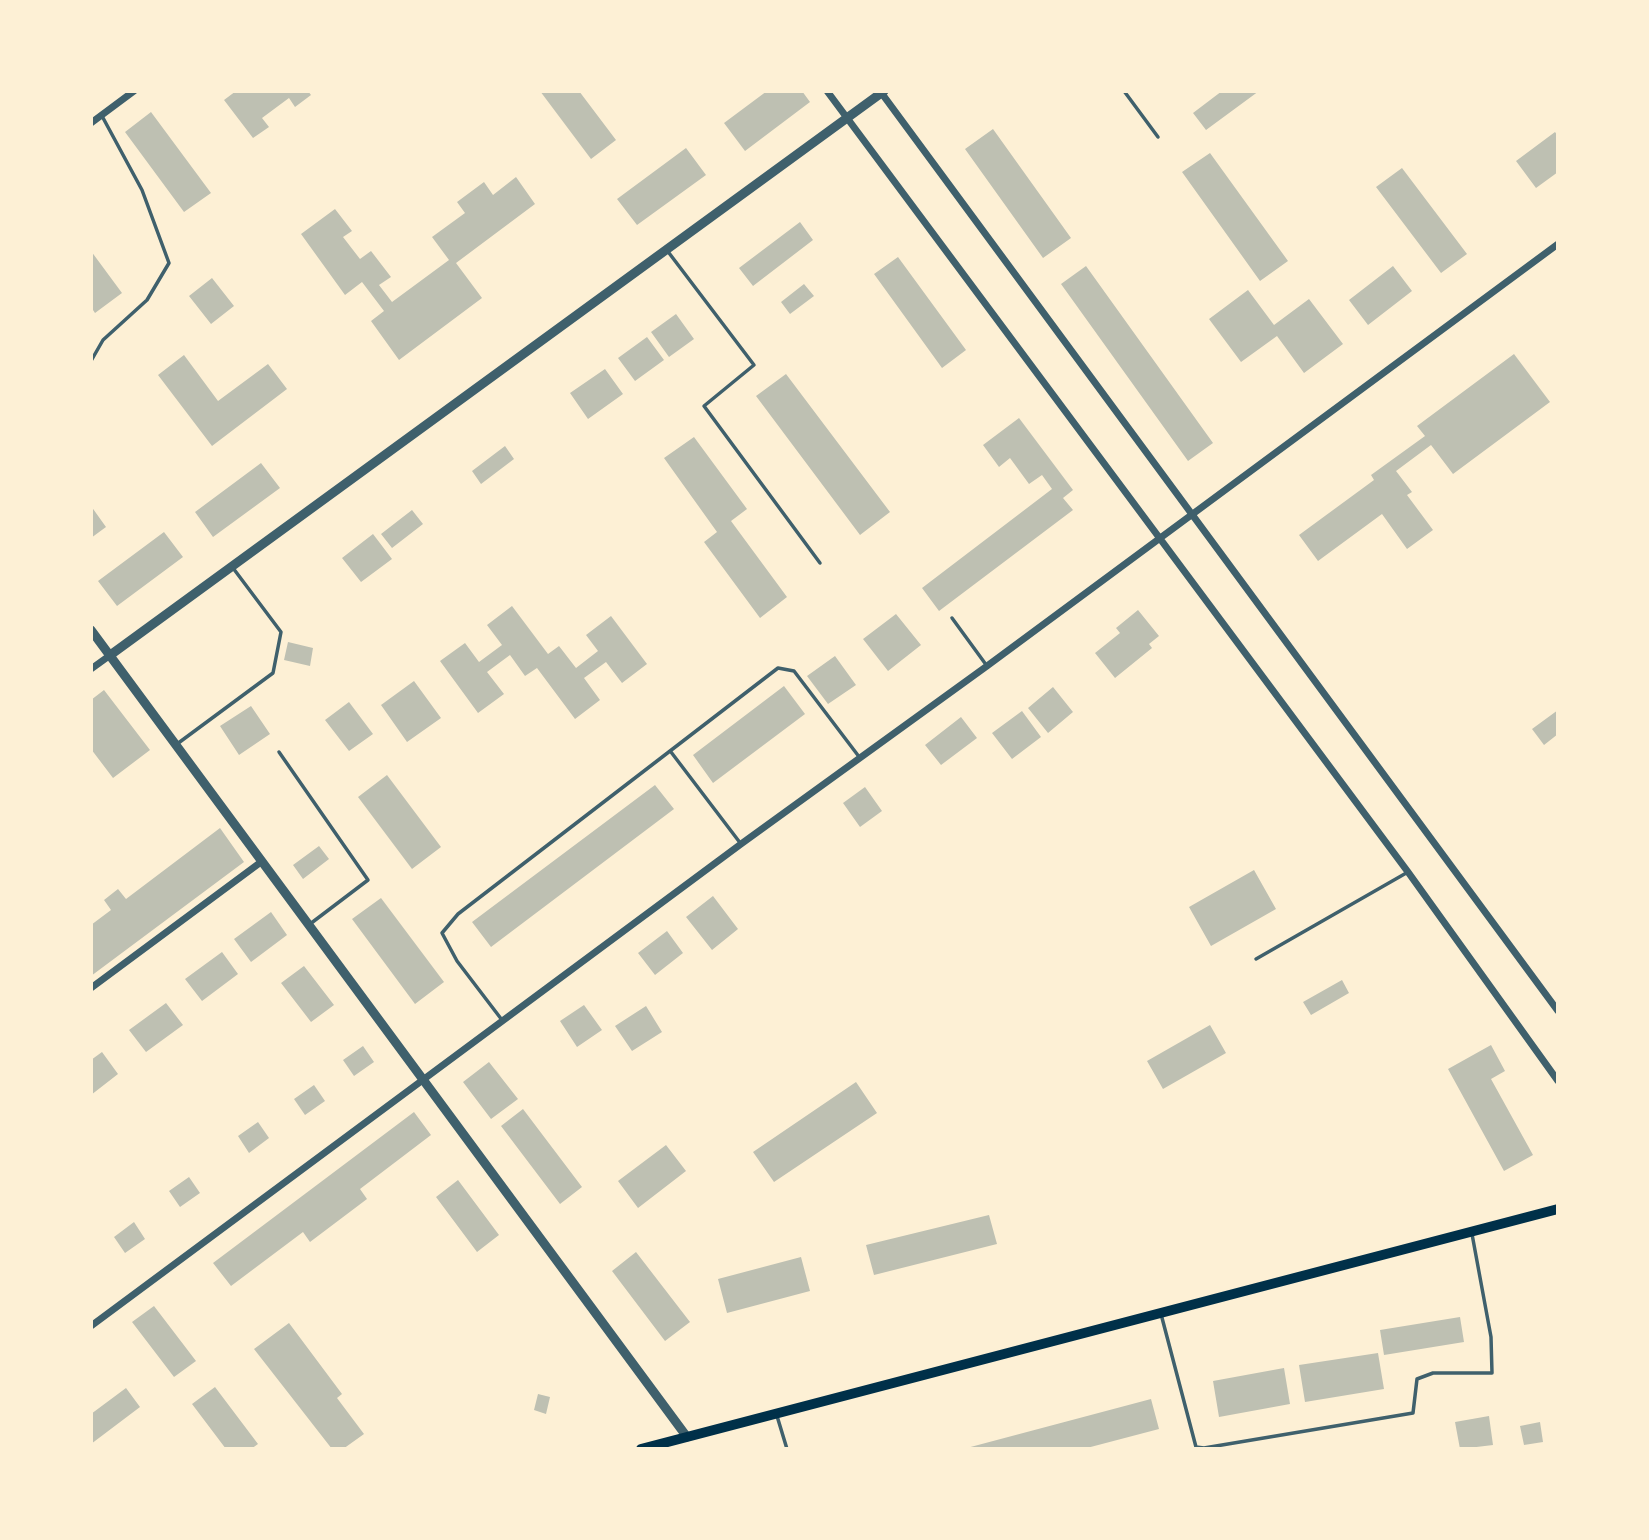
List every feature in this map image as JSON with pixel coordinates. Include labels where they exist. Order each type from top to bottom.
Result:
[{"type":"main road","points":[[641,1449],[1558,1209]]},
{"type":"street","points":[[91,122],[134,91]]},
{"type":"street","points":[[827,91],[1408,872],[1558,1081]]},
{"type":"street","points":[[91,669],[882,92],[1558,1011]]},
{"type":"street","points":[[91,1326],[1558,244]]},
{"type":"street","points":[[91,630],[688,1437]]},
{"type":"street","points":[[91,988],[261,862]]},
{"type":"lane","points":[[1124,91],[1158,137]]},
{"type":"lane","points":[[91,361],[103,340],[147,300],[169,263],[142,190],[101,115]]},
{"type":"lane","points":[[666,249],[754,365],[705,406],[820,563]]},
{"type":"lane","points":[[175,745],[273,673],[281,632],[231,566]]},
{"type":"lane","points":[[952,618],[987,666]]},
{"type":"lane","points":[[504,1022],[457,961],[442,933],[458,914],[778,668],[794,671],[860,758]]},
{"type":"lane","points":[[279,752],[368,880],[309,925]]},
{"type":"lane","points":[[671,752],[741,844]]},
{"type":"lane","points":[[1256,959],[1408,872]]},
{"type":"lane","points":[[1160,1313],[1194,1445],[1199,1448],[1413,1412],[1417,1379],[1424,1375],[1492,1374],[1491,1337],[1472,1231]]},
{"type":"lane","points":[[776,1414],[787,1449]]},
{"type":"building","points":[[236,91],[308,91],[311,95],[295,107],[289,98],[262,118],[269,127],[253,138],[224,100]]},
{"type":"building","points":[[540,91],[579,91],[616,140],[591,159]]},
{"type":"building","points":[[767,91],[802,91],[810,102],[745,151],[724,123]]},
{"type":"building","points":[[1222,91],[1259,91],[1206,130],[1193,113]]},
{"type":"building","points":[[151,112],[211,193],[184,212],[125,132]]},
{"type":"building","points":[[993,129],[1071,238],[1043,258],[965,149]]},
{"type":"building","points":[[1555,132],[1558,136],[1558,172],[1536,188],[1516,161]]},
{"type":"building","points":[[686,148],[706,175],[637,225],[617,199]]},
{"type":"building","points":[[1210,153],[1288,261],[1260,281],[1182,172]]},
{"type":"building","points":[[1402,168],[1467,254],[1441,273],[1376,187]]},
{"type":"building","points":[[516,177],[535,204],[456,263],[482,298],[399,360],[371,321],[384,311],[362,282],[345,295],[301,234],[335,209],[352,231],[343,237],[360,259],[371,251],[391,277],[379,285],[392,302],[449,260],[432,237],[465,213],[457,202],[484,182],[493,195]]},
{"type":"building","points":[[800,222],[813,240],[753,286],[739,268]]},
{"type":"building","points":[[91,251],[122,293],[95,313],[91,307]]},
{"type":"building","points":[[898,257],[966,350],[942,368],[874,274]]},
{"type":"building","points":[[1086,266],[1213,443],[1188,461],[1061,284]]},
{"type":"building","points":[[1393,266],[1412,291],[1368,325],[1349,300]]},
{"type":"building","points":[[212,278],[234,306],[211,324],[189,296]]},
{"type":"building","points":[[804,284],[814,296],[790,314],[781,302]]},
{"type":"building","points":[[1248,290],[1274,325],[1309,299],[1343,344],[1304,373],[1277,336],[1241,362],[1209,319]]},
{"type":"building","points":[[676,314],[694,339],[669,357],[651,332]]},
{"type":"building","points":[[647,337],[664,360],[635,381],[618,358]]},
{"type":"building","points":[[1514,354],[1550,402],[1453,474],[1431,445],[1396,471],[1412,492],[1407,495],[1433,530],[1407,549],[1382,514],[1318,561],[1299,535],[1374,480],[1371,475],[1425,436],[1417,426]]},
{"type":"building","points":[[184,355],[218,401],[268,364],[287,389],[212,446],[158,375]]},
{"type":"building","points":[[605,369],[623,394],[588,419],[570,393]]},
{"type":"building","points":[[786,374],[890,512],[860,535],[756,396]]},
{"type":"building","points":[[1019,418],[1073,490],[1063,498],[1073,510],[939,611],[922,588],[1052,489],[1042,475],[1029,484],[1010,458],[999,467],[983,445]]},
{"type":"building","points":[[694,437],[747,509],[731,521],[787,597],[760,618],[704,542],[717,532],[664,458]]},
{"type":"building","points":[[505,446],[514,459],[481,484],[472,471]]},
{"type":"building","points":[[261,463],[280,488],[213,537],[195,512]]},
{"type":"building","points":[[91,506],[106,527],[91,538]]},
{"type":"building","points":[[412,510],[423,524],[392,548],[381,534]]},
{"type":"building","points":[[164,532],[183,557],[117,606],[98,581]]},
{"type":"building","points":[[373,534],[392,559],[361,582],[342,558]]},
{"type":"building","points":[[512,606],[548,654],[559,646],[576,668],[598,651],[586,635],[611,616],[647,664],[622,683],[606,662],[584,678],[600,700],[575,719],[537,668],[525,676],[510,655],[487,672],[504,694],[478,713],[440,661],[465,643],[479,662],[502,645],[487,625]]},
{"type":"building","points":[[1138,610],[1159,636],[1149,644],[1152,648],[1115,678],[1095,653],[1120,633],[1116,628]]},
{"type":"building","points":[[896,614],[921,645],[888,671],[863,639]]},
{"type":"building","points":[[288,642],[313,648],[310,666],[284,660]]},
{"type":"building","points":[[835,656],[856,685],[828,704],[807,676]]},
{"type":"building","points":[[414,681],[441,718],[407,742],[381,705]]},
{"type":"building","points":[[784,686],[805,714],[713,783],[693,755]]},
{"type":"building","points":[[1053,687],[1073,712],[1048,733],[1028,708]]},
{"type":"building","points":[[104,690],[150,750],[113,778],[91,749],[91,700]]},
{"type":"building","points":[[349,702],[373,734],[349,751],[325,720]]},
{"type":"building","points":[[251,706],[270,734],[239,755],[220,726]]},
{"type":"building","points":[[1558,710],[1558,734],[1544,745],[1532,729]]},
{"type":"building","points":[[1022,711],[1041,737],[1012,759],[992,733]]},
{"type":"building","points":[[961,717],[977,738],[941,765],[925,745]]},
{"type":"building","points":[[387,775],[441,847],[412,869],[358,797]]},
{"type":"building","points":[[655,785],[674,809],[491,947],[472,922]]},
{"type":"building","points":[[865,787],[882,811],[860,827],[843,803]]},
{"type":"building","points":[[220,828],[244,862],[91,976],[91,925],[111,910],[104,900],[118,889],[126,899]]},
{"type":"building","points":[[319,846],[329,859],[303,879],[293,865]]},
{"type":"building","points":[[1254,870],[1276,909],[1211,946],[1189,907]]},
{"type":"building","points":[[713,896],[738,929],[712,950],[686,917]]},
{"type":"building","points":[[381,898],[444,982],[415,1004],[352,919]]},
{"type":"building","points":[[271,912],[287,935],[251,962],[234,939]]},
{"type":"building","points":[[667,931],[683,953],[655,975],[638,953]]},
{"type":"building","points":[[222,952],[238,974],[202,1001],[185,979]]},
{"type":"building","points":[[304,966],[334,1005],[311,1022],[281,983]]},
{"type":"building","points":[[1342,980],[1349,993],[1311,1015],[1303,1002]]},
{"type":"building","points":[[166,1003],[183,1025],[146,1052],[129,1030]]},
{"type":"building","points":[[584,1005],[602,1030],[577,1047],[560,1021]]},
{"type":"building","points":[[646,1006],[662,1032],[632,1051],[615,1026]]},
{"type":"building","points":[[1210,1025],[1226,1053],[1163,1089],[1147,1061]]},
{"type":"building","points":[[1491,1045],[1505,1071],[1491,1079],[1533,1155],[1504,1171],[1448,1069]]},
{"type":"building","points":[[363,1046],[374,1062],[354,1076],[343,1060]]},
{"type":"building","points":[[102,1052],[118,1074],[91,1095],[91,1060]]},
{"type":"building","points":[[489,1062],[518,1099],[491,1119],[463,1082]]},
{"type":"building","points":[[856,1082],[877,1113],[774,1182],[753,1152]]},
{"type":"building","points":[[314,1085],[325,1101],[305,1115],[294,1099]]},
{"type":"building","points":[[523,1109],[582,1187],[560,1204],[501,1126]]},
{"type":"building","points":[[414,1112],[431,1135],[360,1189],[367,1199],[310,1242],[303,1232],[231,1286],[213,1263]]},
{"type":"building","points":[[258,1122],[269,1138],[249,1153],[238,1136]]},
{"type":"building","points":[[666,1145],[686,1171],[638,1208],[618,1181]]},
{"type":"building","points":[[189,1177],[200,1193],[180,1207],[169,1191]]},
{"type":"building","points":[[458,1180],[499,1235],[477,1252],[436,1197]]},
{"type":"building","points":[[989,1215],[997,1244],[874,1275],[866,1245]]},
{"type":"building","points":[[134,1222],[145,1239],[125,1253],[114,1237]]},
{"type":"building","points":[[636,1252],[690,1322],[665,1341],[612,1271]]},
{"type":"building","points":[[801,1257],[810,1291],[727,1313],[718,1279]]},
{"type":"building","points":[[154,1306],[196,1361],[174,1377],[132,1322]]},
{"type":"building","points":[[1460,1317],[1464,1342],[1384,1355],[1380,1330]]},
{"type":"building","points":[[289,1323],[342,1394],[337,1398],[364,1434],[343,1449],[332,1449],[254,1349]]},
{"type":"building","points":[[1378,1353],[1384,1389],[1305,1402],[1299,1365]]},
{"type":"building","points":[[1284,1368],[1290,1404],[1219,1417],[1213,1381]]},
{"type":"building","points":[[215,1387],[258,1444],[251,1449],[226,1449],[192,1404]]},
{"type":"building","points":[[126,1388],[140,1407],[91,1444],[91,1414]]},
{"type":"building","points":[[538,1394],[550,1397],[546,1414],[534,1410]]},
{"type":"building","points":[[1151,1399],[1159,1429],[1083,1449],[963,1449]]},
{"type":"building","points":[[1489,1416],[1493,1445],[1460,1449],[1455,1422]]},
{"type":"building","points":[[1540,1422],[1543,1442],[1524,1445],[1520,1426]]}]
